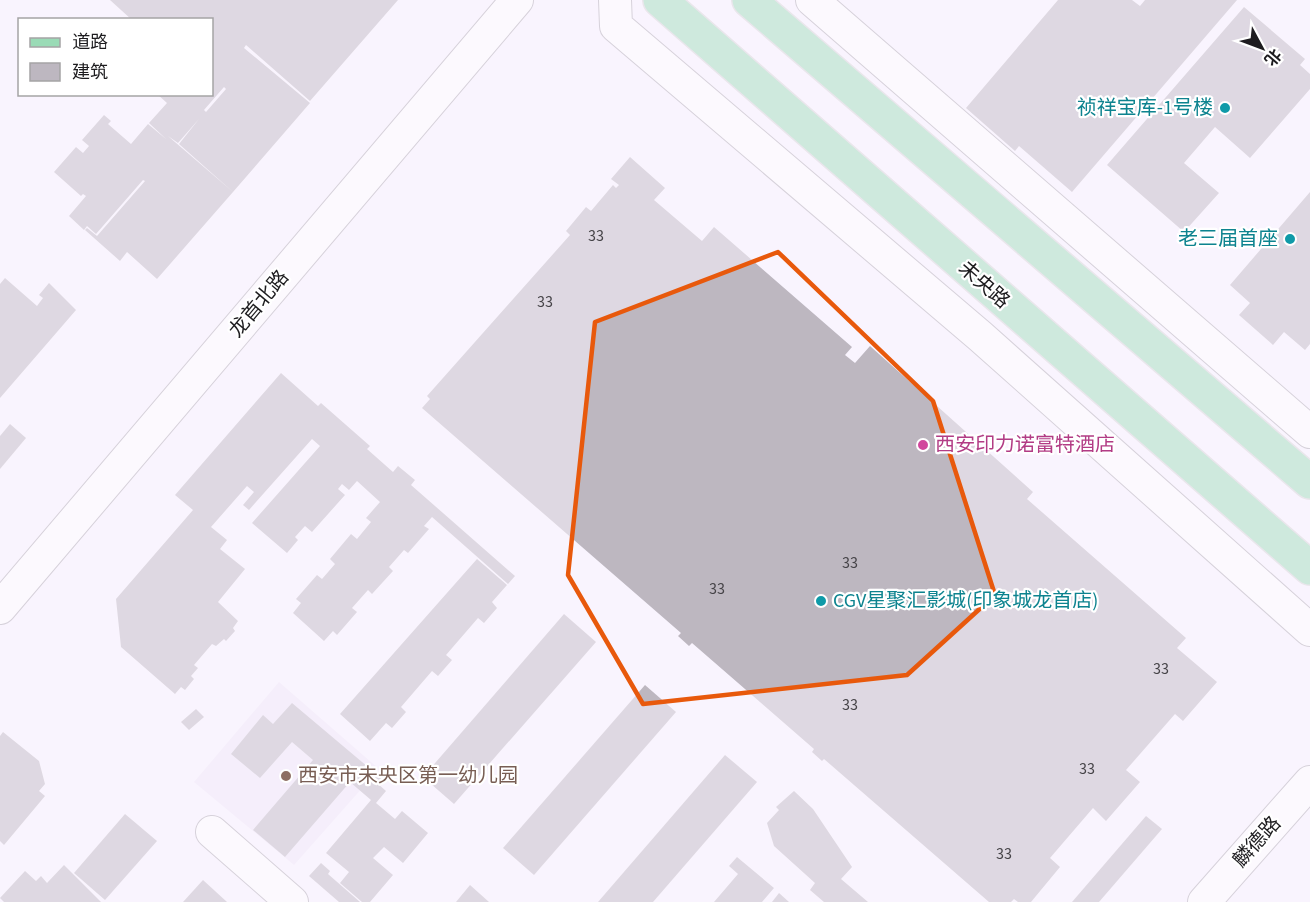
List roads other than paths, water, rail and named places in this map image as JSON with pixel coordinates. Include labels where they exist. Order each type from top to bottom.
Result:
[{"type":"main road","name":"未央路","points":[[660,0],[1310,568]]},
{"type":"main road","points":[[748,0],[1310,482]]},
{"type":"street","name":"龙首北路","points":[[0,608],[517,0]]},
{"type":"street","points":[[615,0],[616,26],[980,336],[1310,630]]},
{"type":"street","points":[[812,0],[1310,432]]},
{"type":"street","name":"麟德路","points":[[1204,902],[1310,782]]},
{"type":"street","points":[[212,832],[292,902]]},
{"type":"place","name":"祯祥宝库-1号楼","points":[[1225,108]]},
{"type":"place","name":"老三届首座","points":[[1290,239]]},
{"type":"place","name":"西安印力诺富特酒店","points":[[923,445]]},
{"type":"place","name":"CGV星聚汇影城(印象城龙首店)","points":[[821,601]]},
{"type":"place","name":"西安市未央区第一幼儿园","points":[[286,776]]}]
